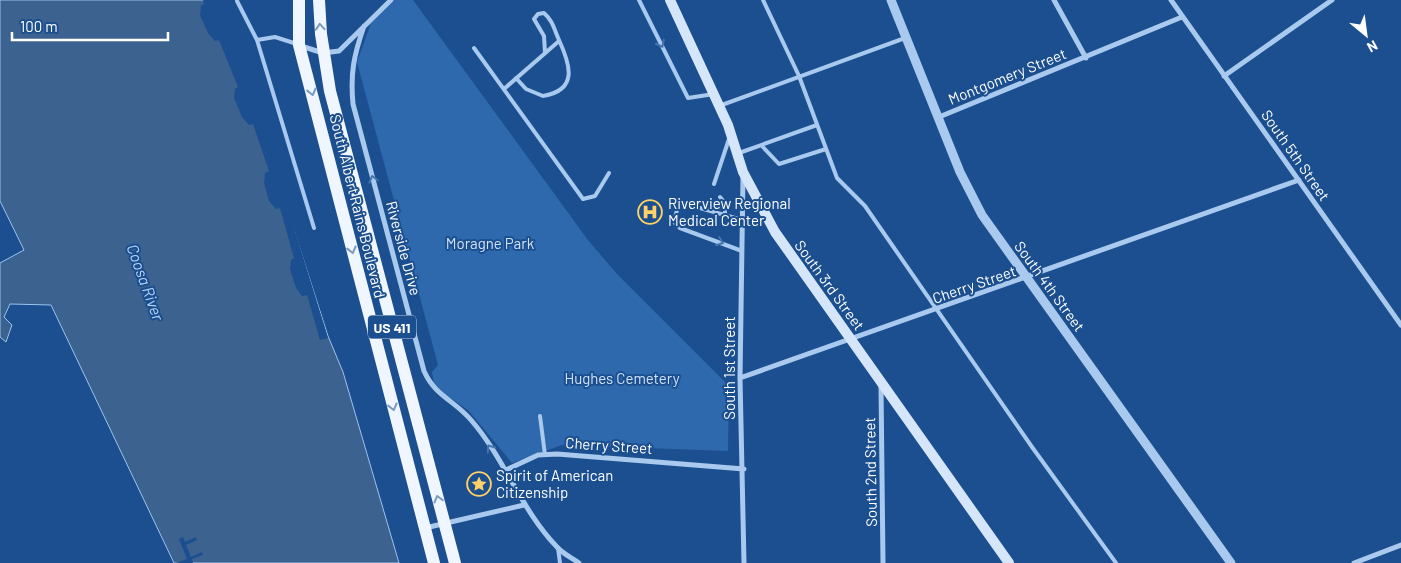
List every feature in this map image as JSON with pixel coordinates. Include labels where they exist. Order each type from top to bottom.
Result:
[{"type":"main road","name":"South Albert Rains Boulevard","points":[[298,0],[300,45],[434,563]]},
{"type":"main road","name":"South Albert Rains Boulevard","points":[[319,0],[323,53],[330,91],[455,563]]},
{"type":"main road","name":"South 3rd Street","points":[[670,0],[714,94],[731,135],[743,172],[775,232],[1009,563]]},
{"type":"street","points":[[300,45],[323,53],[339,51],[391,0]]},
{"type":"street","name":"South 4th Street","points":[[891,0],[960,172],[982,214],[1232,563]]},
{"type":"street","points":[[1054,0],[1086,58]]},
{"type":"street","name":"South 5th Street","points":[[1170,0],[1401,325]]},
{"type":"street","points":[[1224,76],[1332,0]]},
{"type":"street","name":"Montgomery Street","points":[[939,117],[1182,17]]},
{"type":"street","name":"Riverside Drive","points":[[364,26],[354,56],[351,80],[353,104],[424,371],[434,390],[461,409],[472,421],[506,470],[524,504],[558,548],[579,563]]},
{"type":"street","name":"South 1st Street","points":[[743,172],[740,378],[744,469],[744,563]]},
{"type":"street","name":"Cherry Street","points":[[740,378],[1028,278],[1299,180]]},
{"type":"street","name":"South 2nd Street","points":[[881,381],[883,563]]},
{"type":"street","name":"Cherry Street","points":[[506,470],[538,455],[557,454],[667,461],[744,469]]},
{"type":"street","points":[[424,528],[524,504]]},
{"type":"street","points":[[1354,563],[1401,546]]},
{"type":"lane","points":[[639,0],[688,98],[714,94]]},
{"type":"lane","points":[[763,0],[800,76],[837,178],[865,206],[1116,563]]},
{"type":"lane","points":[[237,1],[257,40],[314,228]]},
{"type":"lane","points":[[516,78],[526,88],[543,96],[557,91],[567,82],[570,67],[568,57],[551,19],[544,13],[538,14],[534,19],[544,36],[545,53]]},
{"type":"lane","points":[[257,40],[276,37],[300,45]]},
{"type":"lane","points":[[719,106],[907,37]]},
{"type":"lane","points":[[504,89],[560,41]]},
{"type":"lane","points":[[474,48],[583,199],[595,196],[609,173]]},
{"type":"lane","points":[[737,154],[818,124]]},
{"type":"lane","points":[[714,184],[731,135]]},
{"type":"lane","points":[[762,146],[779,164],[826,149]]},
{"type":"lane","points":[[720,197],[725,203],[725,215]]},
{"type":"lane","points":[[742,220],[679,202],[674,222],[680,228],[742,251]]},
{"type":"lane","points":[[707,210],[708,204]]},
{"type":"lane","points":[[540,416],[545,455]]},
{"type":"lane","points":[[558,548],[560,563]]},
{"type":"green space","name":"Moragne Park","points":[[395,0],[413,0],[588,240],[617,274],[729,386],[728,451],[562,445],[512,463],[468,410],[446,395],[434,383],[432,372],[438,365],[357,62],[371,23]]},
{"type":"water","name":"Coosa River","points":[[0,0],[209,0],[261,127],[328,336],[343,372],[399,563],[174,563],[51,305],[10,304],[4,317],[12,325],[6,342],[0,337],[0,263],[24,250],[0,201]]},
{"type":"pier","points":[[203,0],[212,0],[263,126],[328,338],[320,340],[307,295],[302,296],[296,288],[290,269],[291,260],[294,258],[280,208],[276,209],[269,201],[264,183],[265,173],[269,171],[253,124],[249,125],[242,117],[234,98],[235,89],[238,87],[219,40],[215,41],[208,33],[200,15],[201,6],[204,4]]},
{"type":"pier","points":[[183,537],[185,542],[196,537],[197,540],[186,545],[191,557],[202,552],[203,555],[192,559],[193,563],[176,563],[187,559],[179,539]]},
{"type":"place","name":"Riverview Regional Medical Center","points":[[650,212]]},
{"type":"place","name":"Spirit of American Citizenship","points":[[479,484]]},
{"type":"park label","name":"Hughes Cemetery","points":[[622,378]]}]
